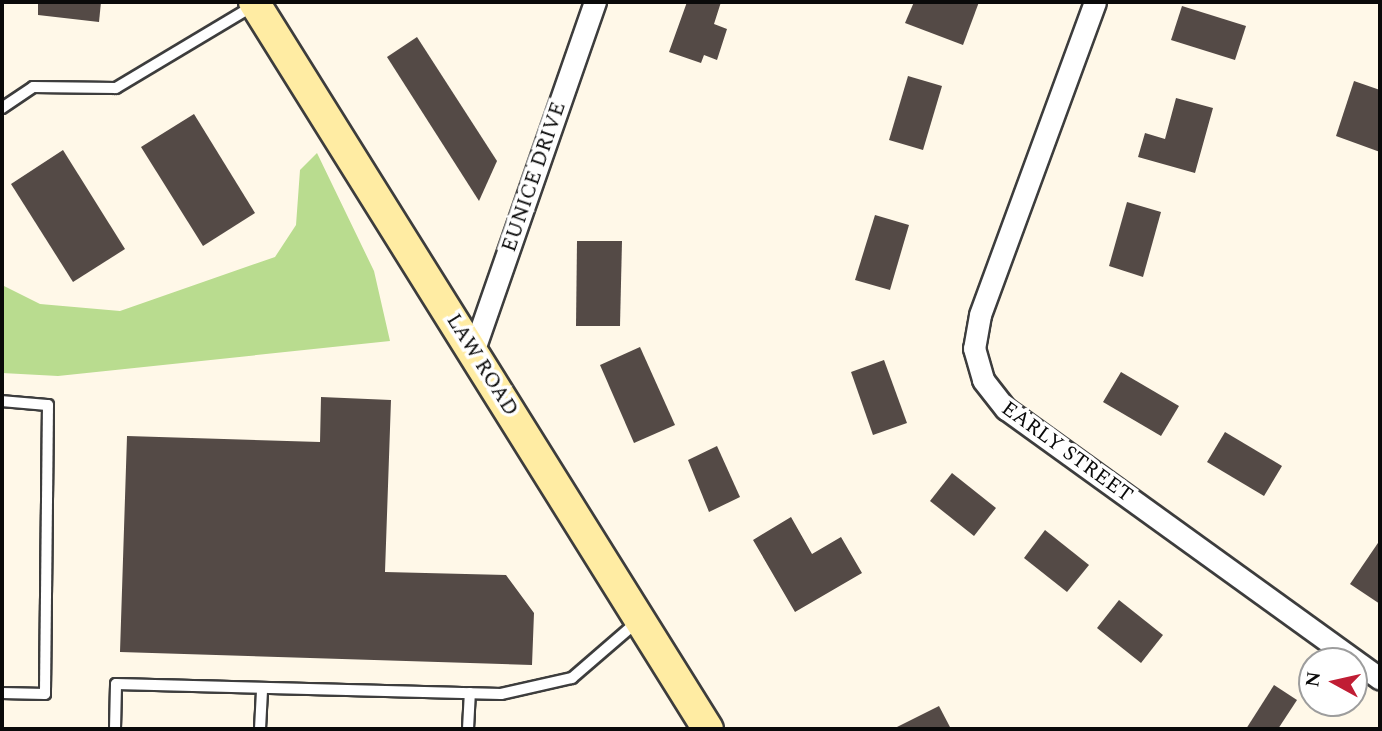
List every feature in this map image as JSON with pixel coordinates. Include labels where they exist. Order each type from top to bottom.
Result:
[{"type":"street","name":"EUNICE DRIVE","points":[[474,352],[595,2]]},
{"type":"street","name":"EARLY STREET","points":[[1095,2],[980,315],[974,348],[983,380],[1006,410],[1380,679]]},
{"type":"street","name":"LAW ROAD","points":[[255,3],[708,729]]},
{"type":"lane","points":[[2,108],[33,88],[116,88],[255,3]]},
{"type":"lane","points":[[2,401],[48,405],[45,694],[2,693]]},
{"type":"lane","points":[[115,729],[116,684],[262,690],[501,694],[572,678],[640,619]]},
{"type":"lane","points":[[260,729],[262,690]]},
{"type":"lane","points":[[468,729],[470,693]]},
{"type":"green space","points":[[317,153],[374,271],[390,341],[58,376],[2,373],[2,285],[40,304],[120,311],[275,257],[296,225],[300,170]]},
{"type":"building","points":[[38,2],[101,2],[99,22],[38,15]]},
{"type":"building","points":[[687,2],[721,2],[714,24],[727,29],[717,60],[704,55],[701,63],[669,52]]},
{"type":"building","points":[[914,2],[979,2],[963,45],[905,23]]},
{"type":"building","points":[[1182,6],[1246,26],[1235,60],[1171,40]]},
{"type":"building","points":[[417,37],[497,161],[479,201],[387,57]]},
{"type":"building","points":[[908,76],[942,86],[923,150],[889,140]]},
{"type":"building","points":[[1354,81],[1380,90],[1380,152],[1336,136]]},
{"type":"building","points":[[1176,98],[1213,108],[1195,173],[1138,157],[1145,133],[1165,139]]},
{"type":"building","points":[[194,114],[255,213],[203,246],[141,147]]},
{"type":"building","points":[[63,150],[125,249],[73,282],[11,184]]},
{"type":"building","points":[[1127,202],[1161,212],[1143,277],[1109,266]]},
{"type":"building","points":[[875,215],[909,225],[890,290],[855,280]]},
{"type":"building","points":[[577,241],[622,241],[620,326],[576,326]]},
{"type":"building","points":[[640,347],[675,425],[634,443],[600,365]]},
{"type":"building","points":[[884,360],[907,423],[873,435],[851,372]]},
{"type":"building","points":[[1121,372],[1179,406],[1161,436],[1103,402]]},
{"type":"building","points":[[321,397],[391,400],[385,572],[506,575],[534,613],[532,665],[120,652],[127,436],[320,442]]},
{"type":"building","points":[[1225,432],[1282,466],[1264,496],[1207,462]]},
{"type":"building","points":[[717,446],[740,497],[709,512],[688,460]]},
{"type":"building","points":[[952,473],[996,508],[974,536],[930,501]]},
{"type":"building","points":[[791,517],[812,554],[841,537],[862,573],[795,612],[753,540]]},
{"type":"building","points":[[1045,530],[1089,565],[1067,592],[1024,558]]},
{"type":"building","points":[[1380,540],[1380,604],[1350,584]]},
{"type":"building","points":[[1119,600],[1163,635],[1141,663],[1097,628]]},
{"type":"building","points":[[1274,685],[1297,700],[1278,729],[1246,729]]},
{"type":"building","points":[[939,706],[951,729],[893,729]]}]
